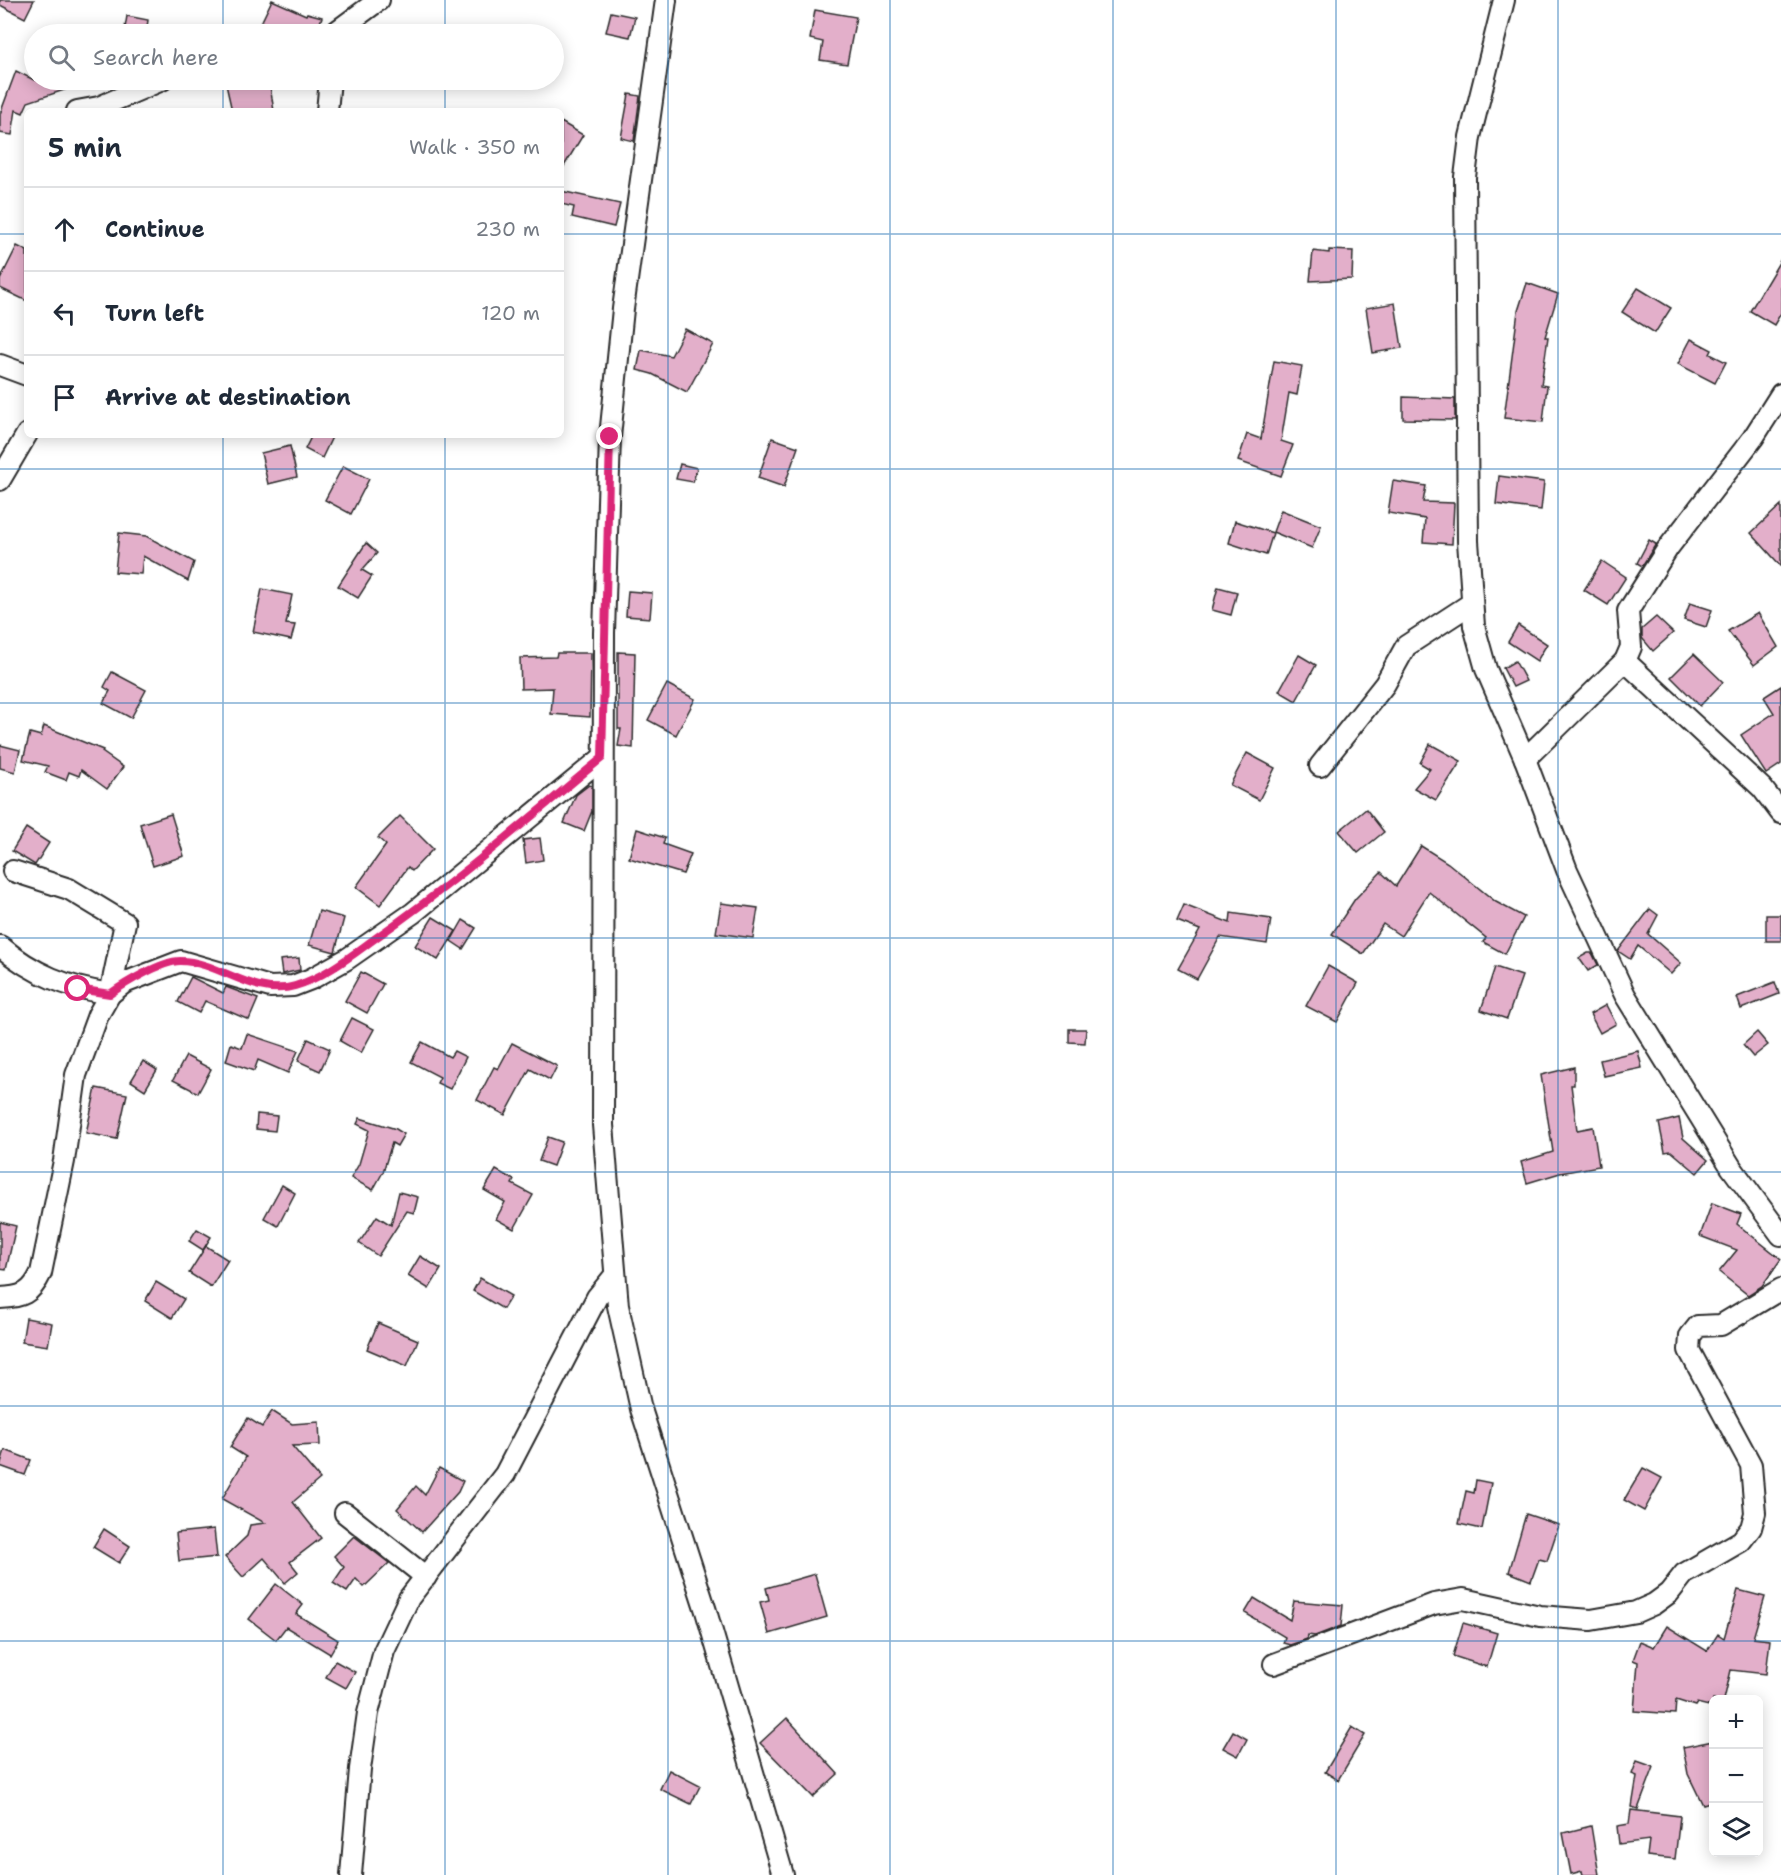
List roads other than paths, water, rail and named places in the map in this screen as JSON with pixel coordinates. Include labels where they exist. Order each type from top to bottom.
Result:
[{"type":"street","points":[[347,24],[379,0]]},
{"type":"street","points":[[666,0],[623,309],[610,437],[602,758],[605,923],[603,1125],[618,1306],[641,1409],[706,1611],[783,1875]]},
{"type":"street","points":[[1504,0],[1470,137],[1465,177],[1468,541],[1474,626],[1486,669],[1525,759],[1567,870],[1625,995],[1731,1167],[1781,1235]]},
{"type":"street","points":[[94,108],[139,90]]},
{"type":"street","points":[[327,108],[329,90]]},
{"type":"street","points":[[0,365],[24,374]]},
{"type":"street","points":[[1525,759],[1625,661],[1630,647],[1628,611],[1668,548],[1753,438],[1781,394]]},
{"type":"street","points":[[0,480],[25,438]]},
{"type":"street","points":[[1320,766],[1385,684],[1406,646],[1472,603]]},
{"type":"street","points":[[1625,661],[1762,788],[1781,813]]},
{"type":"street","points":[[0,946],[23,965],[49,979],[78,989],[110,994],[124,983],[181,961],[270,987],[293,986],[311,979],[346,959],[413,912],[602,758]]},
{"type":"street","points":[[0,1298],[18,1297],[34,1287],[40,1273],[64,1161],[76,1075],[98,1015],[110,994],[125,923],[69,889],[13,871]]},
{"type":"street","points":[[351,1875],[360,1769],[368,1713],[384,1651],[409,1598],[506,1474],[597,1297],[615,1275]]},
{"type":"street","points":[[1274,1664],[1434,1604],[1463,1599],[1540,1616],[1591,1620],[1636,1612],[1669,1593],[1684,1574],[1741,1541],[1751,1528],[1755,1513],[1751,1465],[1689,1350],[1690,1336],[1698,1326],[1721,1325],[1781,1289]]},
{"type":"street","points":[[345,1513],[426,1577]]}]
